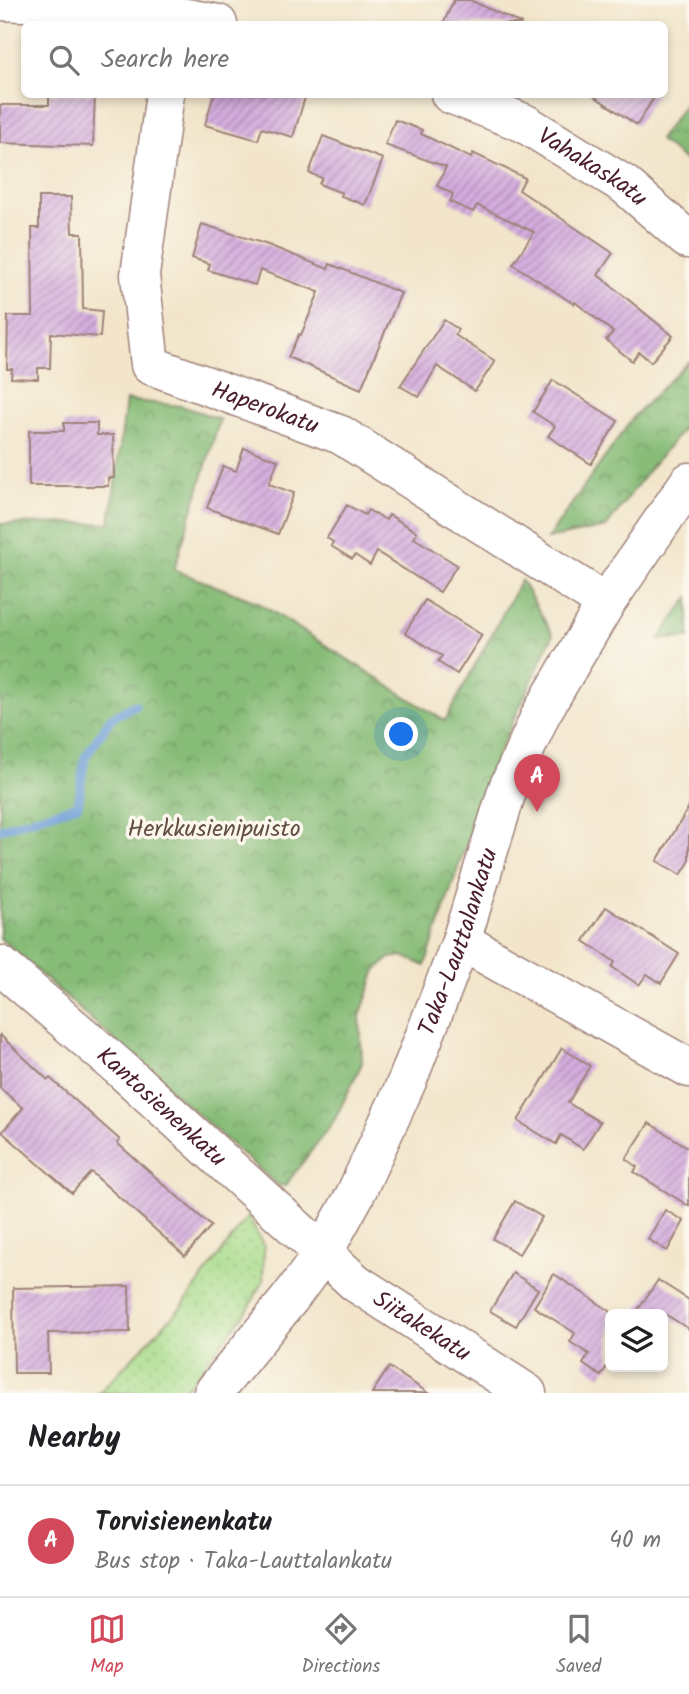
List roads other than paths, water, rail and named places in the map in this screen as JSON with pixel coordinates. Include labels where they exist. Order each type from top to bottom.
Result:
[{"type":"street","points":[[0,1],[66,4],[175,20]]},
{"type":"street","name":"Haperokatu","points":[[164,98],[140,275],[150,365],[341,435],[606,603]]},
{"type":"street","name":"Vahakaskatu","points":[[460,98],[524,123],[625,185],[687,239]]},
{"type":"street","name":"Taka-Lauttalankatu","points":[[213,1393],[323,1253],[355,1195],[408,1079],[461,941],[508,788],[541,714],[559,679],[606,603],[689,482]]},
{"type":"street","points":[[461,941],[686,1060]]},
{"type":"street","name":"Kantosienenkatu","points":[[0,965],[120,1068],[323,1253]]},
{"type":"street","name":"Siitakekatu","points":[[323,1253],[356,1283],[527,1393]]},
{"type":"waterway","points":[[0,829],[78,805],[85,757],[111,718],[135,705]]},
{"type":"place","name":"Torvisienenkatu","points":[[537,812]]},
{"type":"park label","name":"Herkkusienipuisto","points":[[214,828]]}]
